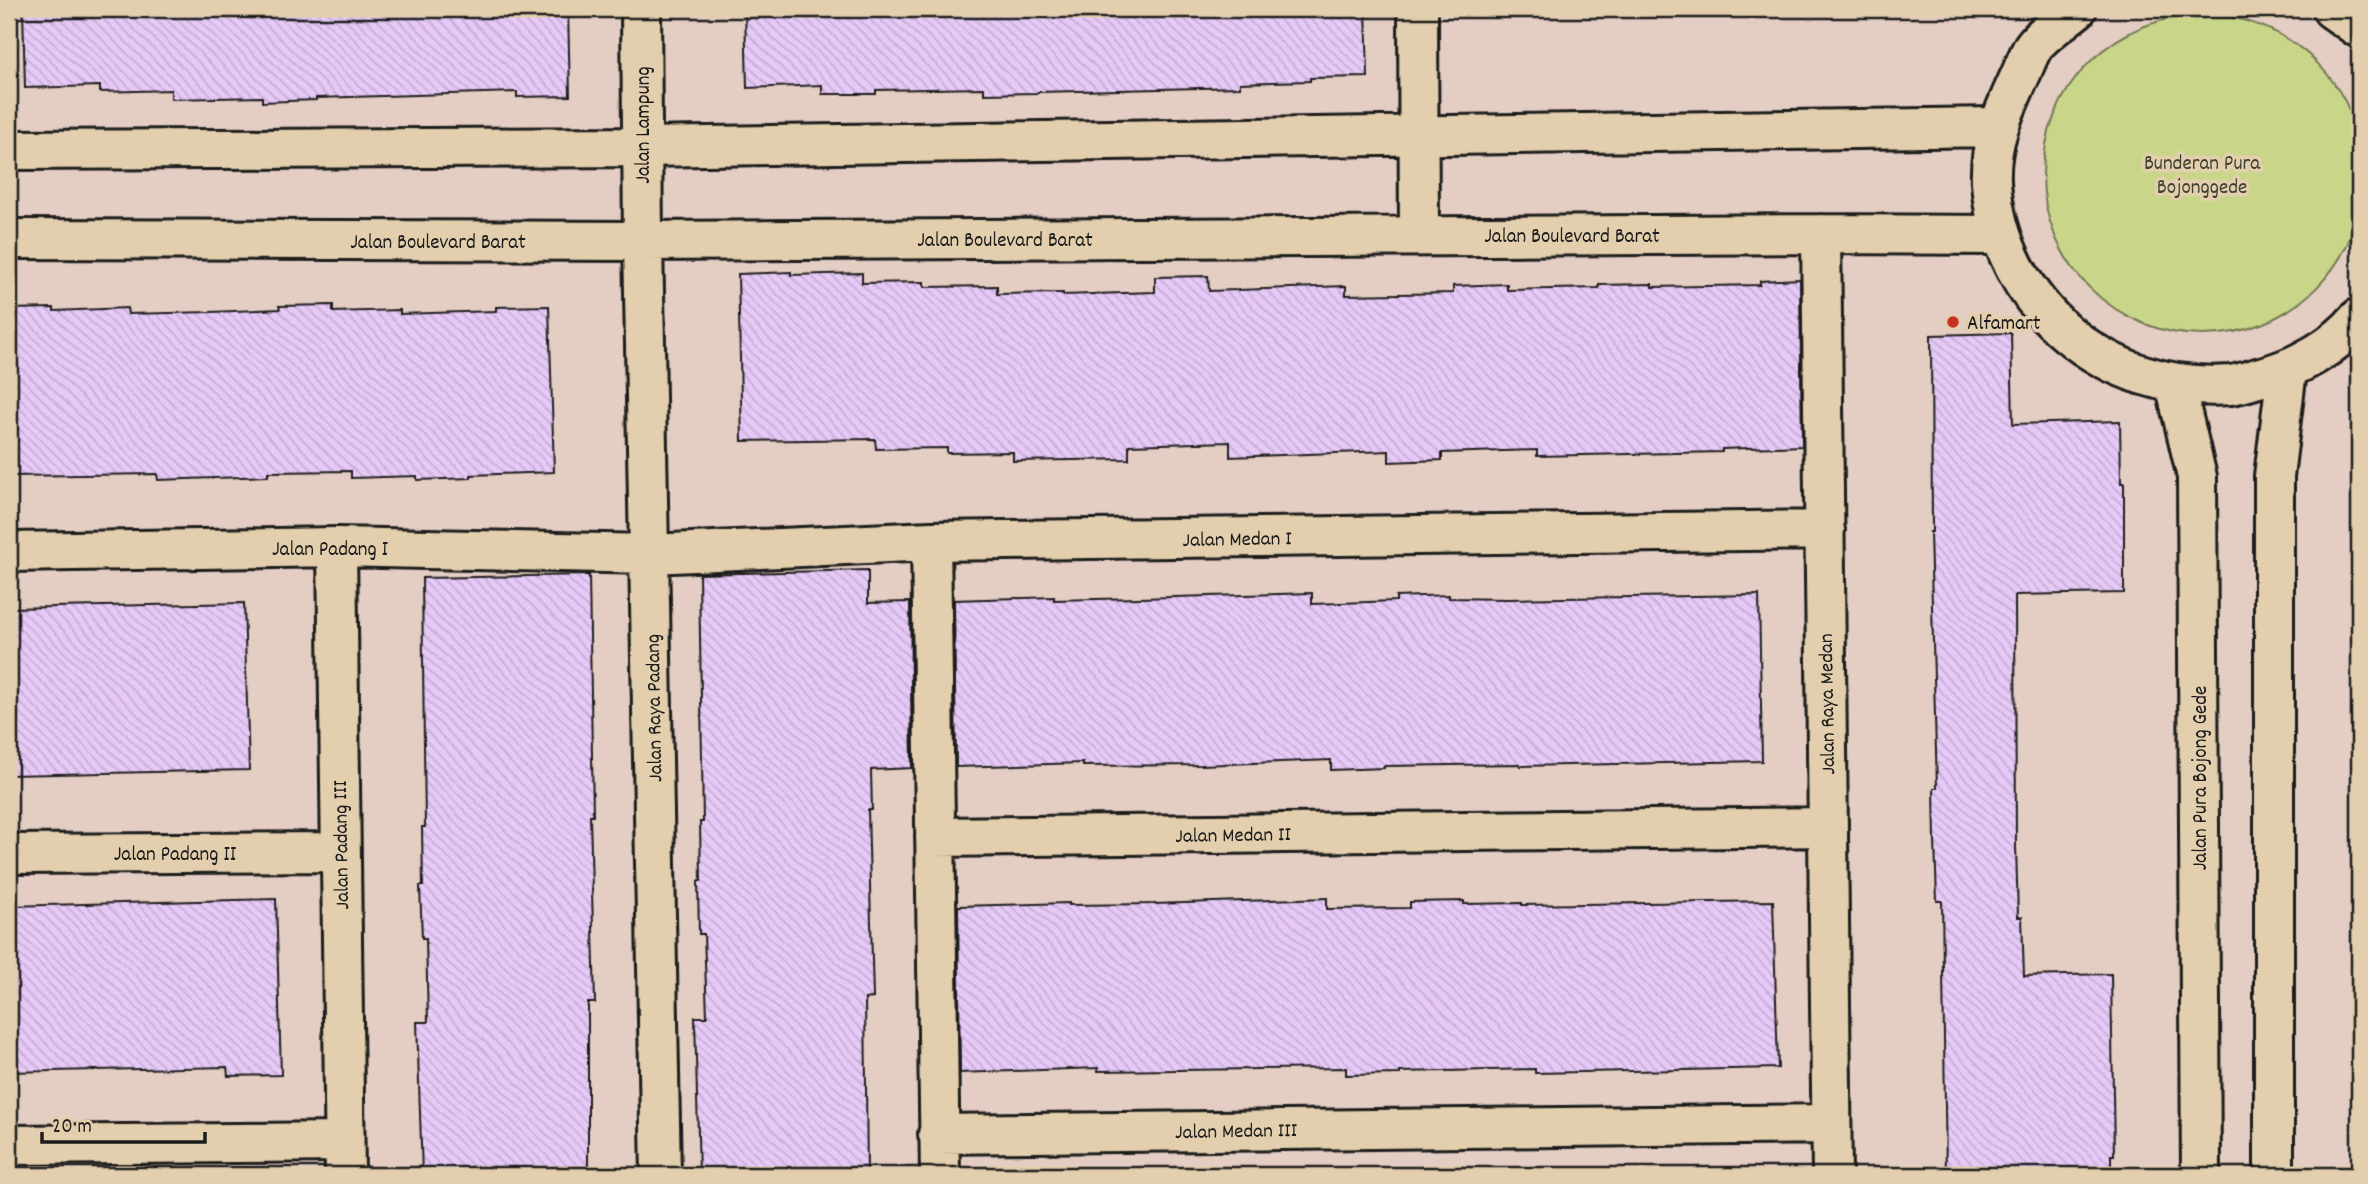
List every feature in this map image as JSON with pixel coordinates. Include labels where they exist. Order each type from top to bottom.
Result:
[{"type":"street","name":"Jalan Lampung","points":[[641,9],[643,242]]},
{"type":"street","points":[[1418,9],[1419,236]]},
{"type":"street","points":[[2077,9],[2034,45],[1997,127],[1991,181],[2000,235],[2026,290],[2065,334],[2117,367],[2175,384],[2232,385],[2287,370],[2346,334],[2359,318]]},
{"type":"street","points":[[2332,9],[2359,28]]},
{"type":"street","points":[[9,150],[642,147],[1997,127]]},
{"type":"street","name":"Jalan Raya Medan","points":[[1821,234],[1832,1175]]},
{"type":"street","name":"Jalan Boulevard Barat","points":[[9,239],[643,242],[2000,235]]},
{"type":"street","name":"Jalan Raya Padang","points":[[643,242],[661,1175]]},
{"type":"street","points":[[2274,1175],[2274,476],[2287,370]]},
{"type":"street","name":"Jalan Pura Bojong Gede","points":[[2175,384],[2197,477],[2200,1175]]},
{"type":"street","name":"Jalan Medan I","points":[[650,554],[932,541],[1825,530]]},
{"type":"street","points":[[932,541],[940,1175]]},
{"type":"street","name":"Jalan Padang I","points":[[9,552],[337,547],[650,554]]},
{"type":"street","name":"Jalan Padang III","points":[[9,1145],[344,1159],[337,547]]},
{"type":"street","name":"Jalan Medan II","points":[[935,837],[1828,827]]},
{"type":"street","name":"Jalan Padang II","points":[[9,854],[341,852]]},
{"type":"street","name":"Jalan Medan III","points":[[938,1134],[1831,1124]]},
{"type":"green space","name":"Bunderan Pura Bojonggede","points":[[2203,15],[2234,18],[2264,27],[2292,42],[2316,62],[2336,86],[2351,114],[2360,144],[2363,175],[2360,206],[2351,236],[2336,264],[2316,288],[2292,308],[2264,323],[2234,332],[2203,335],[2172,332],[2142,323],[2114,308],[2090,288],[2070,264],[2055,236],[2046,206],[2043,175],[2046,144],[2055,114],[2070,86],[2090,62],[2114,42],[2142,27],[2172,18]]},
{"type":"building","points":[[23,9],[76,9],[76,13],[168,9],[568,9],[570,96],[517,97],[517,92],[262,102],[262,97],[171,99],[171,90],[100,92],[100,86],[25,88]]},
{"type":"building","points":[[745,9],[798,9],[798,15],[956,9],[956,15],[1185,9],[1366,9],[1368,77],[1240,83],[1240,87],[984,94],[984,88],[822,94],[822,85],[747,88]]},
{"type":"building","points":[[791,272],[791,275],[862,273],[862,283],[924,282],[924,287],[997,286],[997,294],[1063,295],[1155,292],[1155,277],[1208,276],[1209,291],[1346,286],[1346,295],[1453,293],[1453,286],[1507,284],[1507,290],[1599,288],[1599,285],[1760,285],[1760,281],[1800,279],[1802,446],[1722,449],[1722,452],[1537,456],[1537,450],[1442,453],[1442,460],[1389,462],[1389,451],[1230,457],[1230,442],[1129,445],[1129,459],[1013,461],[1013,452],[947,453],[947,448],[876,449],[875,439],[742,441],[738,274]]},
{"type":"building","points":[[333,305],[333,312],[400,310],[400,314],[496,311],[496,307],[549,306],[554,472],[417,480],[417,476],[351,478],[351,471],[268,472],[268,476],[158,480],[157,474],[9,476],[9,309],[54,308],[54,311],[127,308],[128,314]]},
{"type":"building","points":[[2011,333],[2013,424],[2120,421],[2121,483],[2124,483],[2124,593],[2015,595],[2016,846],[2018,917],[2022,917],[2024,976],[2111,974],[2114,1155],[2111,1155],[2111,1175],[1946,1175],[1942,901],[1937,901],[1934,788],[1937,788],[1930,532],[1931,335]]},
{"type":"building","points":[[868,570],[868,603],[910,602],[912,768],[871,770],[872,810],[868,810],[873,998],[865,999],[867,1175],[699,1175],[695,1017],[707,1017],[704,934],[699,934],[698,881],[701,881],[700,822],[703,822],[699,574]]},
{"type":"building","points":[[589,575],[593,815],[590,815],[595,1003],[588,1003],[588,1175],[422,1175],[417,1022],[428,1022],[426,938],[422,938],[420,886],[423,886],[422,827],[425,827],[422,578]]},
{"type":"building","points":[[1312,593],[1312,604],[1396,601],[1396,597],[1449,595],[1449,598],[1508,599],[1759,595],[1762,761],[1384,766],[1331,770],[1331,760],[1201,765],[1083,766],[1083,763],[956,767],[954,600]]},
{"type":"building","points":[[244,603],[249,770],[9,775],[9,608]]},
{"type":"building","points":[[1327,898],[1327,909],[1410,908],[1410,902],[1464,901],[1464,904],[1522,905],[1773,901],[1778,1068],[1535,1073],[1535,1069],[1346,1075],[1346,1068],[1098,1071],[1098,1068],[960,1073],[958,906],[1154,904]]},
{"type":"building","points":[[276,899],[281,1075],[228,1076],[227,1067],[9,1072],[9,906]]},
{"type":"place","name":"Alfamart","points":[[1953,322]]}]
